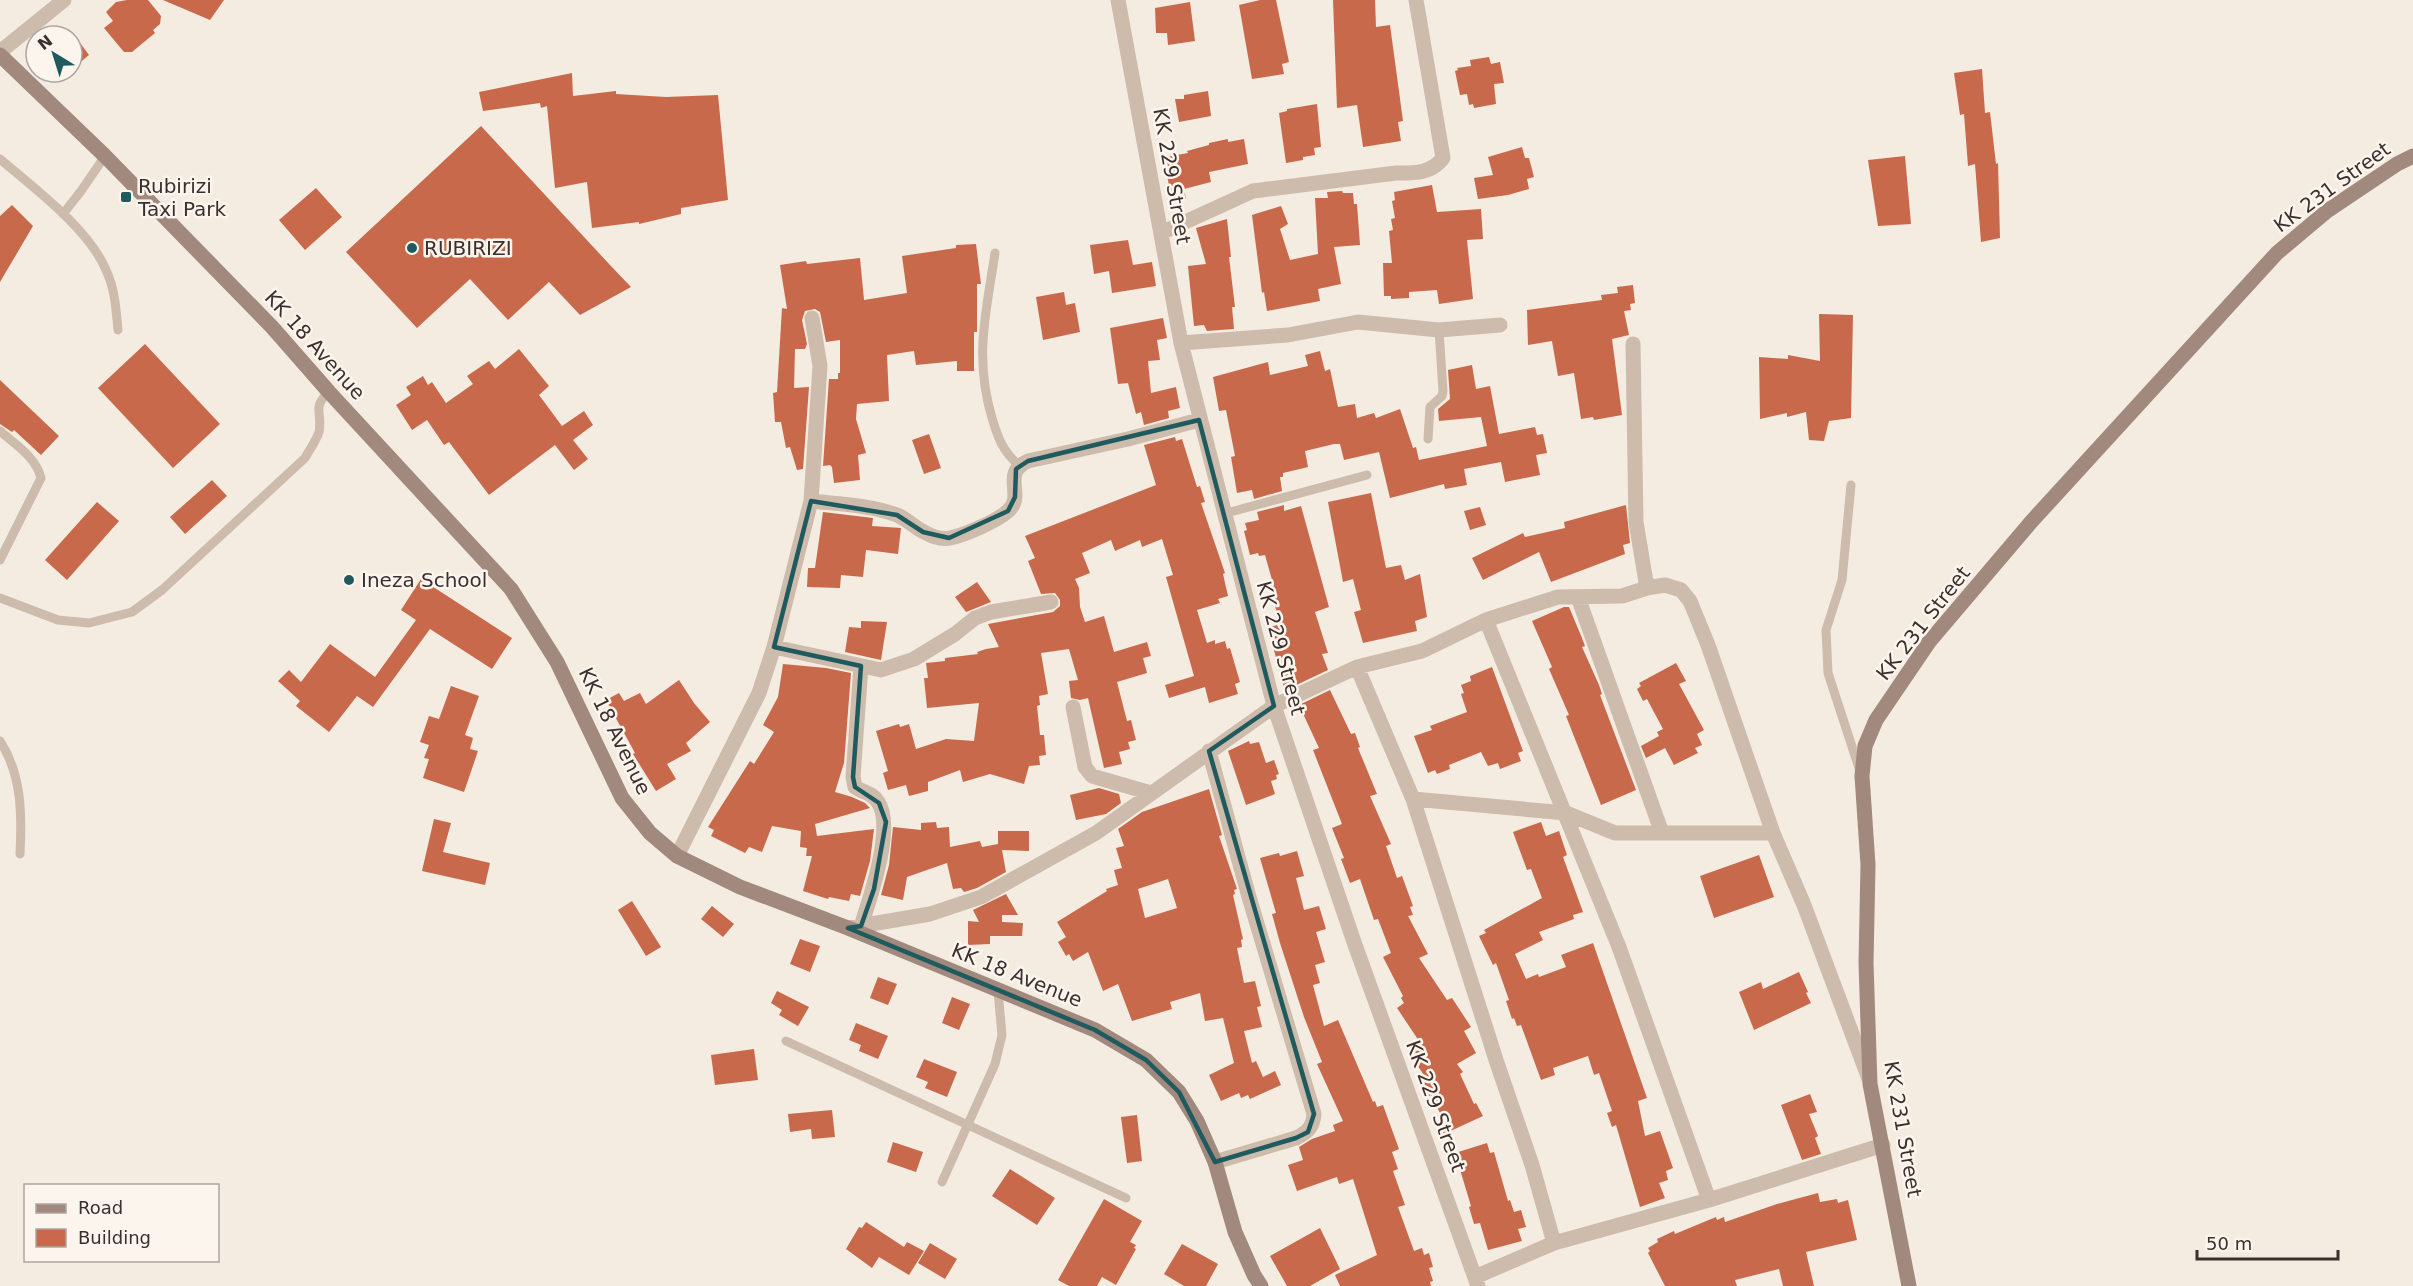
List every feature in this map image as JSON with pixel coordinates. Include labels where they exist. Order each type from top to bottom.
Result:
[{"type":"main road","name":"KK 18 Avenue","points":[[0,54],[105,156],[272,327],[511,589],[557,662],[622,798],[650,833],[677,856],[740,887],[854,927],[998,991],[1095,1030],[1146,1060],[1179,1092],[1197,1121],[1215,1161],[1235,1232],[1261,1286]]},
{"type":"main road","name":"KK 231 Street","points":[[1909,1286],[1870,1084],[1866,963],[1868,865],[1862,776],[1865,746],[1876,720],[1929,642],[2031,522],[2277,253],[2327,211],[2397,164],[2413,156]]},
{"type":"street","points":[[0,54],[64,0]]},
{"type":"street","name":"KK 229 Street","points":[[1118,0],[1181,343],[1274,706],[1354,942],[1476,1282]]},
{"type":"street","points":[[1161,233],[1253,191],[1396,173],[1419,173],[1436,167],[1443,158],[1416,0]]},
{"type":"street","points":[[677,856],[759,693],[774,647],[811,501],[820,366],[812,318]]},
{"type":"street","points":[[1181,343],[1288,335],[1358,322],[1439,330],[1500,325]]},
{"type":"street","points":[[1633,344],[1636,522],[1647,588]]},
{"type":"street","points":[[811,501],[849,504],[897,515],[923,532],[937,538],[949,538],[979,527],[1008,511],[1015,497],[1014,474],[1019,465],[1028,460],[1128,439],[1199,420]]},
{"type":"street","points":[[854,927],[930,914],[981,897],[1096,833],[1274,706],[1357,667],[1422,651],[1486,620],[1558,597],[1622,596],[1665,585],[1681,590],[1690,601],[1708,645],[1773,833],[1804,905],[1870,1084]]},
{"type":"street","points":[[1578,597],[1662,833]]},
{"type":"street","points":[[774,647],[881,670],[896,667],[937,646],[975,618],[990,612],[1051,602]]},
{"type":"street","points":[[1486,620],[1619,947],[1709,1200]]},
{"type":"street","points":[[854,927],[874,889],[886,822],[879,803],[869,792],[855,787],[853,777],[861,666]]},
{"type":"street","points":[[1357,667],[1413,799],[1532,1166],[1554,1243]]},
{"type":"street","points":[[1073,707],[1085,767],[1092,776],[1150,793]]},
{"type":"street","points":[[1209,751],[1249,897],[1314,1114],[1313,1124],[1308,1132],[1296,1138],[1215,1161]]},
{"type":"street","points":[[1413,799],[1566,813],[1615,833],[1773,833]]},
{"type":"street","points":[[1476,1282],[1554,1243],[1709,1200],[1883,1145]]},
{"type":"lane","points":[[63,214],[105,156]]},
{"type":"lane","points":[[0,159],[63,214],[95,249],[106,269],[114,295],[118,330]]},
{"type":"lane","points":[[995,253],[982,330],[984,392],[1003,450],[1019,465]]},
{"type":"lane","points":[[1428,439],[1430,407],[1442,396],[1443,391],[1439,330]]},
{"type":"lane","points":[[0,598],[58,621],[89,623],[132,612],[162,590],[305,458],[319,432],[318,403],[329,392]]},
{"type":"lane","points":[[0,431],[29,457],[38,468],[40,478],[0,560]]},
{"type":"lane","points":[[1223,514],[1367,475]]},
{"type":"lane","points":[[1851,485],[1842,580],[1826,630],[1828,673],[1862,776]]},
{"type":"lane","points":[[0,741],[6,750],[16,779],[22,812],[20,854]]},
{"type":"lane","points":[[942,1182],[995,1064],[1002,1035],[998,991]]},
{"type":"lane","points":[[786,1041],[1126,1198]]},
{"type":"highlighted area","points":[[1199,420],[1274,706],[1209,751],[1314,1114],[1308,1132],[1296,1138],[1215,1162],[1179,1092],[1146,1060],[1095,1030],[848,928],[861,926],[874,889],[886,822],[879,803],[855,787],[853,777],[861,666],[774,647],[811,501],[897,515],[923,532],[949,538],[1008,511],[1015,497],[1016,469],[1028,461]]},
{"type":"building","points":[[148,0],[161,16],[160,24],[153,30],[155,33],[132,52],[124,52],[104,28],[113,21],[106,12],[116,2]]},
{"type":"building","points":[[163,0],[224,0],[210,20]]},
{"type":"building","points":[[1260,0],[1276,0],[1289,62],[1282,64],[1284,74],[1252,79],[1239,5]]},
{"type":"building","points":[[1333,0],[1375,0],[1376,27],[1390,25],[1403,121],[1398,122],[1401,141],[1363,147],[1357,105],[1337,108]]},
{"type":"building","points":[[1190,2],[1195,41],[1168,45],[1167,33],[1156,33],[1155,8]]},
{"type":"building","points":[[84,48],[89,55],[84,59]]},
{"type":"building","points":[[1489,57],[1491,64],[1500,62],[1504,83],[1494,84],[1496,104],[1474,108],[1473,104],[1469,105],[1467,94],[1460,95],[1455,71],[1458,70],[1457,68],[1471,66],[1470,60]]},
{"type":"building","points":[[1982,69],[1985,113],[1990,112],[1996,164],[1998,163],[2000,238],[1981,242],[1975,164],[1968,166],[1964,114],[1960,115],[1954,73]]},
{"type":"building","points":[[572,73],[573,96],[616,91],[616,94],[666,97],[718,95],[728,200],[681,208],[681,214],[639,224],[639,222],[592,228],[587,182],[555,188],[547,106],[541,108],[540,103],[483,111],[479,92]]},
{"type":"building","points":[[1208,91],[1211,116],[1179,122],[1175,99],[1184,99],[1184,95]]},
{"type":"building","points":[[1317,104],[1321,147],[1314,148],[1315,155],[1286,163],[1279,113],[1287,109]]},
{"type":"building","points":[[481,126],[631,287],[580,315],[549,282],[508,320],[470,279],[417,328],[346,252]]},
{"type":"building","points":[[1228,139],[1228,142],[1244,139],[1248,164],[1209,172],[1211,182],[1184,189],[1186,199],[1172,202],[1166,157],[1188,153],[1187,151],[1209,145],[1209,143]]},
{"type":"building","points":[[1522,147],[1525,158],[1529,158],[1534,177],[1527,179],[1529,189],[1508,195],[1478,199],[1474,178],[1493,175],[1488,157]]},
{"type":"building","points":[[1905,156],[1911,224],[1878,226],[1868,160]]},
{"type":"building","points":[[1432,185],[1437,212],[1481,209],[1483,239],[1467,240],[1473,299],[1439,304],[1437,290],[1409,292],[1409,298],[1391,299],[1391,296],[1384,296],[1383,263],[1392,263],[1389,231],[1393,230],[1391,219],[1395,218],[1392,201],[1395,200],[1394,192]]},
{"type":"building","points":[[316,188],[342,217],[305,250],[279,220]]},
{"type":"building","points":[[1327,192],[1353,193],[1354,204],[1357,204],[1360,245],[1334,247],[1341,284],[1318,289],[1320,301],[1267,311],[1264,292],[1262,293],[1252,215],[1281,206],[1288,224],[1280,229],[1290,260],[1318,254],[1315,198],[1328,198]]},
{"type":"building","points":[[12,205],[33,226],[0,282],[0,216]]},
{"type":"building","points":[[1227,219],[1235,307],[1232,307],[1234,329],[1207,331],[1204,325],[1194,326],[1188,266],[1206,264],[1196,228]]},
{"type":"building","points":[[1128,240],[1133,265],[1152,262],[1156,286],[1112,293],[1109,271],[1094,274],[1090,245]]},
{"type":"building","points":[[976,244],[981,284],[977,284],[974,371],[957,371],[957,361],[916,365],[914,351],[887,355],[889,401],[857,404],[856,419],[866,453],[858,455],[860,480],[834,483],[832,467],[823,466],[829,379],[838,379],[838,373],[840,373],[840,340],[826,342],[820,312],[815,309],[805,311],[802,320],[807,344],[805,349],[795,349],[794,388],[809,387],[803,469],[797,470],[790,447],[786,448],[781,422],[775,422],[773,393],[777,392],[782,308],[787,309],[780,265],[860,258],[864,300],[907,293],[902,256],[956,248],[956,245]]},
{"type":"building","points":[[1633,285],[1635,303],[1630,304],[1631,310],[1624,311],[1629,335],[1612,339],[1622,415],[1594,420],[1593,417],[1581,419],[1574,373],[1558,376],[1552,341],[1528,345],[1527,310],[1602,300],[1601,295],[1618,293],[1617,287]]},
{"type":"building","points":[[1064,292],[1066,305],[1075,303],[1080,332],[1043,340],[1036,297]]},
{"type":"building","points":[[1819,314],[1853,315],[1851,418],[1829,421],[1824,441],[1809,440],[1806,412],[1787,417],[1787,413],[1760,419],[1759,357],[1788,359],[1788,355],[1820,361]]},
{"type":"building","points":[[1163,318],[1167,338],[1157,340],[1160,360],[1148,361],[1151,393],[1176,387],[1180,408],[1168,411],[1169,418],[1144,425],[1141,412],[1136,414],[1128,383],[1118,384],[1110,328]]},
{"type":"building","points":[[145,344],[220,424],[173,468],[98,388]]},
{"type":"building","points":[[519,349],[549,386],[539,395],[562,426],[584,411],[593,425],[573,440],[588,459],[574,470],[555,445],[489,495],[449,442],[444,445],[427,420],[412,430],[396,405],[411,395],[406,387],[423,376],[428,385],[432,382],[446,403],[473,384],[467,376],[489,361],[495,369]]},
{"type":"building","points":[[1320,351],[1325,371],[1330,369],[1338,407],[1355,404],[1357,418],[1374,413],[1376,418],[1400,409],[1419,460],[1487,446],[1481,417],[1439,421],[1438,409],[1450,399],[1448,370],[1472,365],[1476,389],[1490,386],[1499,434],[1535,427],[1537,435],[1543,434],[1547,453],[1536,455],[1540,475],[1505,482],[1501,462],[1464,469],[1467,485],[1445,489],[1444,484],[1390,498],[1379,452],[1344,460],[1340,444],[1334,444],[1305,451],[1308,467],[1283,473],[1283,477],[1280,477],[1282,491],[1254,499],[1252,490],[1237,493],[1231,457],[1235,456],[1226,410],[1219,411],[1213,377],[1268,362],[1270,375],[1308,366],[1305,355]]},
{"type":"building","points":[[0,380],[59,436],[41,455],[14,430],[12,432],[0,424]]},
{"type":"building","points":[[929,434],[941,468],[924,474],[912,440]]},
{"type":"building","points":[[1175,437],[1176,441],[1182,439],[1197,487],[1200,486],[1205,502],[1201,503],[1225,573],[1223,574],[1228,596],[1218,599],[1220,603],[1197,610],[1207,643],[1215,640],[1215,644],[1225,641],[1227,649],[1230,648],[1240,682],[1235,684],[1238,694],[1209,703],[1205,687],[1169,698],[1165,685],[1194,676],[1166,577],[1173,575],[1162,539],[1142,547],[1140,540],[1115,551],[1111,540],[1082,553],[1090,573],[1075,579],[1079,588],[1080,607],[1085,622],[1104,616],[1114,652],[1147,642],[1151,656],[1143,658],[1147,673],[1117,682],[1127,721],[1131,720],[1136,740],[1128,742],[1130,749],[1119,752],[1122,764],[1104,768],[1088,698],[1080,700],[1071,698],[1069,681],[1078,680],[1069,649],[1041,653],[1048,694],[1039,696],[1040,705],[1037,706],[1040,735],[1044,735],[1046,755],[1039,756],[1040,765],[1029,766],[1024,784],[990,774],[963,782],[960,770],[928,782],[928,791],[909,796],[906,785],[888,790],[883,773],[888,771],[876,731],[899,724],[900,727],[909,724],[916,749],[946,739],[974,741],[979,703],[927,708],[924,678],[928,678],[926,663],[978,654],[977,652],[999,647],[988,624],[1053,612],[1060,606],[1060,600],[1055,593],[1041,594],[1028,561],[1035,558],[1025,536],[1156,485],[1144,445]]},
{"type":"building","points":[[212,480],[227,496],[185,534],[170,517]]},
{"type":"building","points":[[1371,493],[1386,568],[1401,565],[1405,580],[1420,574],[1427,617],[1415,621],[1417,631],[1363,643],[1354,612],[1361,610],[1353,579],[1343,582],[1328,502]]},
{"type":"building","points":[[97,502],[119,521],[67,580],[45,560]]},
{"type":"building","points":[[1284,505],[1284,511],[1301,506],[1329,607],[1315,612],[1328,653],[1322,654],[1328,670],[1290,688],[1289,686],[1284,687],[1268,628],[1280,624],[1270,588],[1274,587],[1265,555],[1259,556],[1258,553],[1250,555],[1244,531],[1247,530],[1245,523],[1259,520],[1257,512]]},
{"type":"building","points":[[1626,505],[1630,543],[1623,545],[1625,554],[1551,582],[1539,552],[1483,580],[1472,558],[1523,533],[1525,537],[1565,528],[1564,522]]},
{"type":"building","points":[[1480,507],[1486,525],[1470,530],[1464,511]]},
{"type":"building","points":[[823,512],[873,518],[872,526],[901,528],[898,554],[866,550],[863,577],[841,575],[840,588],[807,587],[808,568],[815,568]]},
{"type":"building","points":[[421,579],[512,638],[492,669],[430,629],[373,707],[357,696],[329,732],[296,706],[300,701],[278,681],[289,670],[301,682],[330,644],[375,677],[416,620],[401,610]]},
{"type":"building","points":[[977,582],[991,602],[966,612],[955,597]]},
{"type":"building","points":[[1569,607],[1582,638],[1585,646],[1582,647],[1599,685],[1602,694],[1600,695],[1636,790],[1601,805],[1566,716],[1569,715],[1549,669],[1552,667],[1532,621]]},
{"type":"building","points":[[861,621],[887,622],[881,660],[845,652],[849,627],[861,628]]},
{"type":"building","points":[[1676,663],[1686,681],[1679,684],[1704,730],[1697,734],[1702,745],[1695,748],[1698,753],[1674,765],[1665,748],[1646,758],[1641,746],[1659,736],[1657,732],[1663,729],[1647,699],[1643,701],[1637,689],[1641,686],[1639,683]]},
{"type":"building","points":[[783,664],[851,673],[844,763],[835,792],[852,797],[870,808],[815,824],[817,836],[874,829],[870,861],[860,896],[851,894],[849,901],[829,897],[828,899],[803,891],[812,856],[806,856],[807,848],[800,847],[801,831],[772,826],[762,852],[749,847],[745,853],[711,836],[714,830],[708,827],[750,761],[754,764],[774,732],[763,725],[778,697]]},
{"type":"building","points":[[1492,667],[1523,751],[1518,753],[1521,761],[1500,769],[1498,763],[1488,766],[1481,752],[1449,765],[1450,769],[1437,774],[1435,770],[1428,773],[1414,736],[1432,730],[1430,726],[1467,712],[1461,694],[1464,693],[1461,685],[1471,681],[1470,676]]},
{"type":"building","points":[[679,680],[710,722],[686,743],[691,751],[667,764],[676,779],[656,791],[633,754],[635,753],[606,700],[619,693],[624,701],[640,693],[646,704]]},
{"type":"building","points":[[451,686],[479,696],[465,735],[473,738],[470,749],[478,751],[464,792],[423,778],[429,759],[424,758],[429,745],[420,742],[429,716],[439,719]]},
{"type":"building","points":[[1330,690],[1351,734],[1355,733],[1360,747],[1358,748],[1377,794],[1370,796],[1391,844],[1386,846],[1397,878],[1402,876],[1413,906],[1410,907],[1413,915],[1408,916],[1428,954],[1419,958],[1447,1000],[1452,998],[1471,1027],[1464,1031],[1476,1053],[1457,1064],[1463,1072],[1460,1074],[1474,1104],[1476,1103],[1483,1116],[1444,1134],[1439,1124],[1444,1121],[1431,1095],[1427,1097],[1420,1084],[1427,1080],[1416,1063],[1420,1060],[1415,1052],[1423,1047],[1397,1008],[1404,1003],[1401,998],[1403,996],[1383,957],[1391,953],[1378,919],[1374,920],[1360,879],[1350,883],[1341,859],[1344,858],[1332,828],[1342,824],[1313,750],[1319,748],[1299,705]]},
{"type":"building","points":[[1249,741],[1250,744],[1259,742],[1266,763],[1274,760],[1279,774],[1276,775],[1277,779],[1271,781],[1275,794],[1246,805],[1228,751]]},
{"type":"building","points":[[1099,788],[1119,794],[1121,803],[1106,814],[1076,820],[1070,795]]},
{"type":"building","points":[[1209,789],[1222,835],[1219,836],[1237,889],[1234,890],[1233,895],[1243,939],[1241,940],[1242,947],[1237,948],[1244,983],[1255,981],[1261,1006],[1257,1007],[1262,1027],[1244,1031],[1252,1063],[1256,1061],[1263,1077],[1275,1071],[1281,1085],[1250,1099],[1248,1095],[1241,1098],[1239,1093],[1221,1101],[1209,1075],[1234,1063],[1223,1018],[1205,1021],[1200,993],[1170,1002],[1172,1009],[1132,1021],[1118,984],[1103,991],[1088,952],[1073,961],[1069,954],[1066,956],[1058,942],[1066,937],[1057,922],[1107,891],[1106,889],[1118,885],[1114,870],[1122,868],[1116,848],[1124,846],[1118,829],[1142,812]],"holes":[[[1168,879],[1177,908],[1145,918],[1138,889]]]},
{"type":"building","points":[[434,819],[451,823],[443,852],[490,863],[485,885],[422,871]]},
{"type":"building","points":[[936,822],[937,828],[949,827],[950,847],[980,841],[982,847],[998,844],[998,831],[1029,831],[1029,851],[1002,850],[1006,872],[977,888],[964,892],[961,888],[953,889],[947,863],[907,877],[903,900],[881,895],[889,865],[893,827],[921,830],[921,823]]},
{"type":"building","points":[[1541,822],[1546,836],[1559,831],[1567,855],[1563,857],[1583,912],[1573,915],[1574,919],[1539,932],[1543,940],[1515,954],[1526,979],[1538,974],[1539,977],[1566,967],[1561,955],[1593,943],[1647,1098],[1638,1101],[1645,1136],[1660,1131],[1673,1168],[1666,1171],[1668,1180],[1659,1183],[1665,1198],[1640,1207],[1616,1125],[1612,1127],[1607,1113],[1612,1111],[1599,1073],[1594,1075],[1588,1056],[1553,1068],[1555,1075],[1541,1080],[1521,1025],[1517,1026],[1514,1018],[1512,1019],[1506,1001],[1509,1000],[1496,963],[1493,965],[1479,936],[1486,933],[1484,930],[1542,898],[1531,869],[1527,870],[1513,832]]},
{"type":"building","points":[[1297,851],[1304,876],[1296,878],[1304,910],[1319,906],[1326,929],[1316,932],[1325,962],[1315,965],[1320,983],[1313,985],[1324,1026],[1338,1020],[1373,1102],[1375,1101],[1377,1107],[1383,1105],[1399,1149],[1392,1152],[1398,1169],[1393,1171],[1405,1205],[1398,1207],[1414,1251],[1422,1248],[1424,1255],[1429,1253],[1433,1267],[1429,1268],[1433,1281],[1430,1282],[1431,1286],[1340,1286],[1335,1275],[1377,1255],[1353,1179],[1339,1184],[1337,1177],[1297,1191],[1288,1165],[1303,1160],[1299,1147],[1312,1139],[1335,1131],[1333,1125],[1343,1121],[1317,1064],[1322,1062],[1304,1017],[1280,943],[1272,914],[1276,913],[1260,858]]},
{"type":"building","points":[[1759,855],[1774,897],[1714,918],[1700,876]]},
{"type":"building","points":[[1006,894],[1018,915],[1002,915],[1002,922],[1023,923],[1022,936],[990,936],[990,944],[968,945],[968,921],[979,922],[973,910]]},
{"type":"building","points":[[632,901],[661,947],[646,956],[618,910]]},
{"type":"building","points":[[712,906],[734,924],[723,937],[701,919]]},
{"type":"building","points":[[800,939],[820,946],[810,972],[790,964]]},
{"type":"building","points":[[1799,972],[1811,1003],[1754,1030],[1739,992],[1761,982],[1763,989]]},
{"type":"building","points":[[878,977],[897,984],[888,1005],[870,998]]},
{"type":"building","points":[[777,991],[809,1007],[798,1026],[779,1015],[782,1010],[771,1003]]},
{"type":"building","points":[[952,997],[970,1004],[959,1030],[942,1023]]},
{"type":"building","points":[[856,1023],[888,1036],[878,1059],[859,1051],[861,1045],[849,1040]]},
{"type":"building","points":[[754,1049],[758,1080],[715,1085],[711,1055]]},
{"type":"building","points":[[924,1059],[957,1072],[947,1097],[925,1088],[928,1082],[916,1077]]},
{"type":"building","points":[[1810,1094],[1817,1112],[1809,1114],[1818,1136],[1815,1138],[1821,1154],[1802,1160],[1781,1105]]},
{"type":"building","points":[[832,1110],[835,1137],[812,1139],[811,1129],[790,1132],[788,1114]]},
{"type":"building","points":[[1137,1115],[1142,1161],[1127,1163],[1121,1117]]},
{"type":"building","points":[[893,1142],[923,1152],[916,1172],[887,1162]]},
{"type":"building","points":[[1487,1143],[1490,1153],[1494,1152],[1508,1201],[1510,1200],[1514,1212],[1521,1210],[1526,1227],[1518,1229],[1522,1241],[1488,1250],[1480,1223],[1474,1224],[1455,1153]]},
{"type":"building","points":[[1010,1169],[1055,1198],[1037,1225],[992,1196]]},
{"type":"building","points":[[1818,1193],[1820,1202],[1837,1199],[1838,1203],[1848,1200],[1857,1240],[1806,1252],[1814,1286],[1783,1286],[1779,1269],[1735,1280],[1737,1286],[1665,1286],[1648,1253],[1650,1251],[1648,1248],[1658,1242],[1657,1239],[1674,1231],[1675,1234],[1716,1217],[1717,1220],[1724,1217],[1725,1222]]},
{"type":"building","points":[[1104,1199],[1142,1221],[1130,1242],[1136,1245],[1134,1248],[1136,1249],[1116,1285],[1102,1277],[1097,1286],[1069,1286],[1058,1280]]},
{"type":"building","points":[[866,1222],[904,1247],[907,1242],[924,1251],[909,1275],[879,1257],[872,1268],[846,1249],[859,1227],[862,1228]]},
{"type":"building","points":[[1320,1228],[1340,1269],[1310,1286],[1287,1286],[1270,1256]]},
{"type":"building","points":[[930,1243],[957,1259],[945,1279],[918,1263]]},
{"type":"building","points":[[1182,1244],[1218,1264],[1206,1286],[1184,1286],[1164,1274]]},
{"type":"place","name":"Rubirizi Taxi Park","points":[[126,197]]},
{"type":"place","name":"RUBIRIZI","points":[[412,248]]},
{"type":"place","name":"Ineza School","points":[[349,580]]}]
